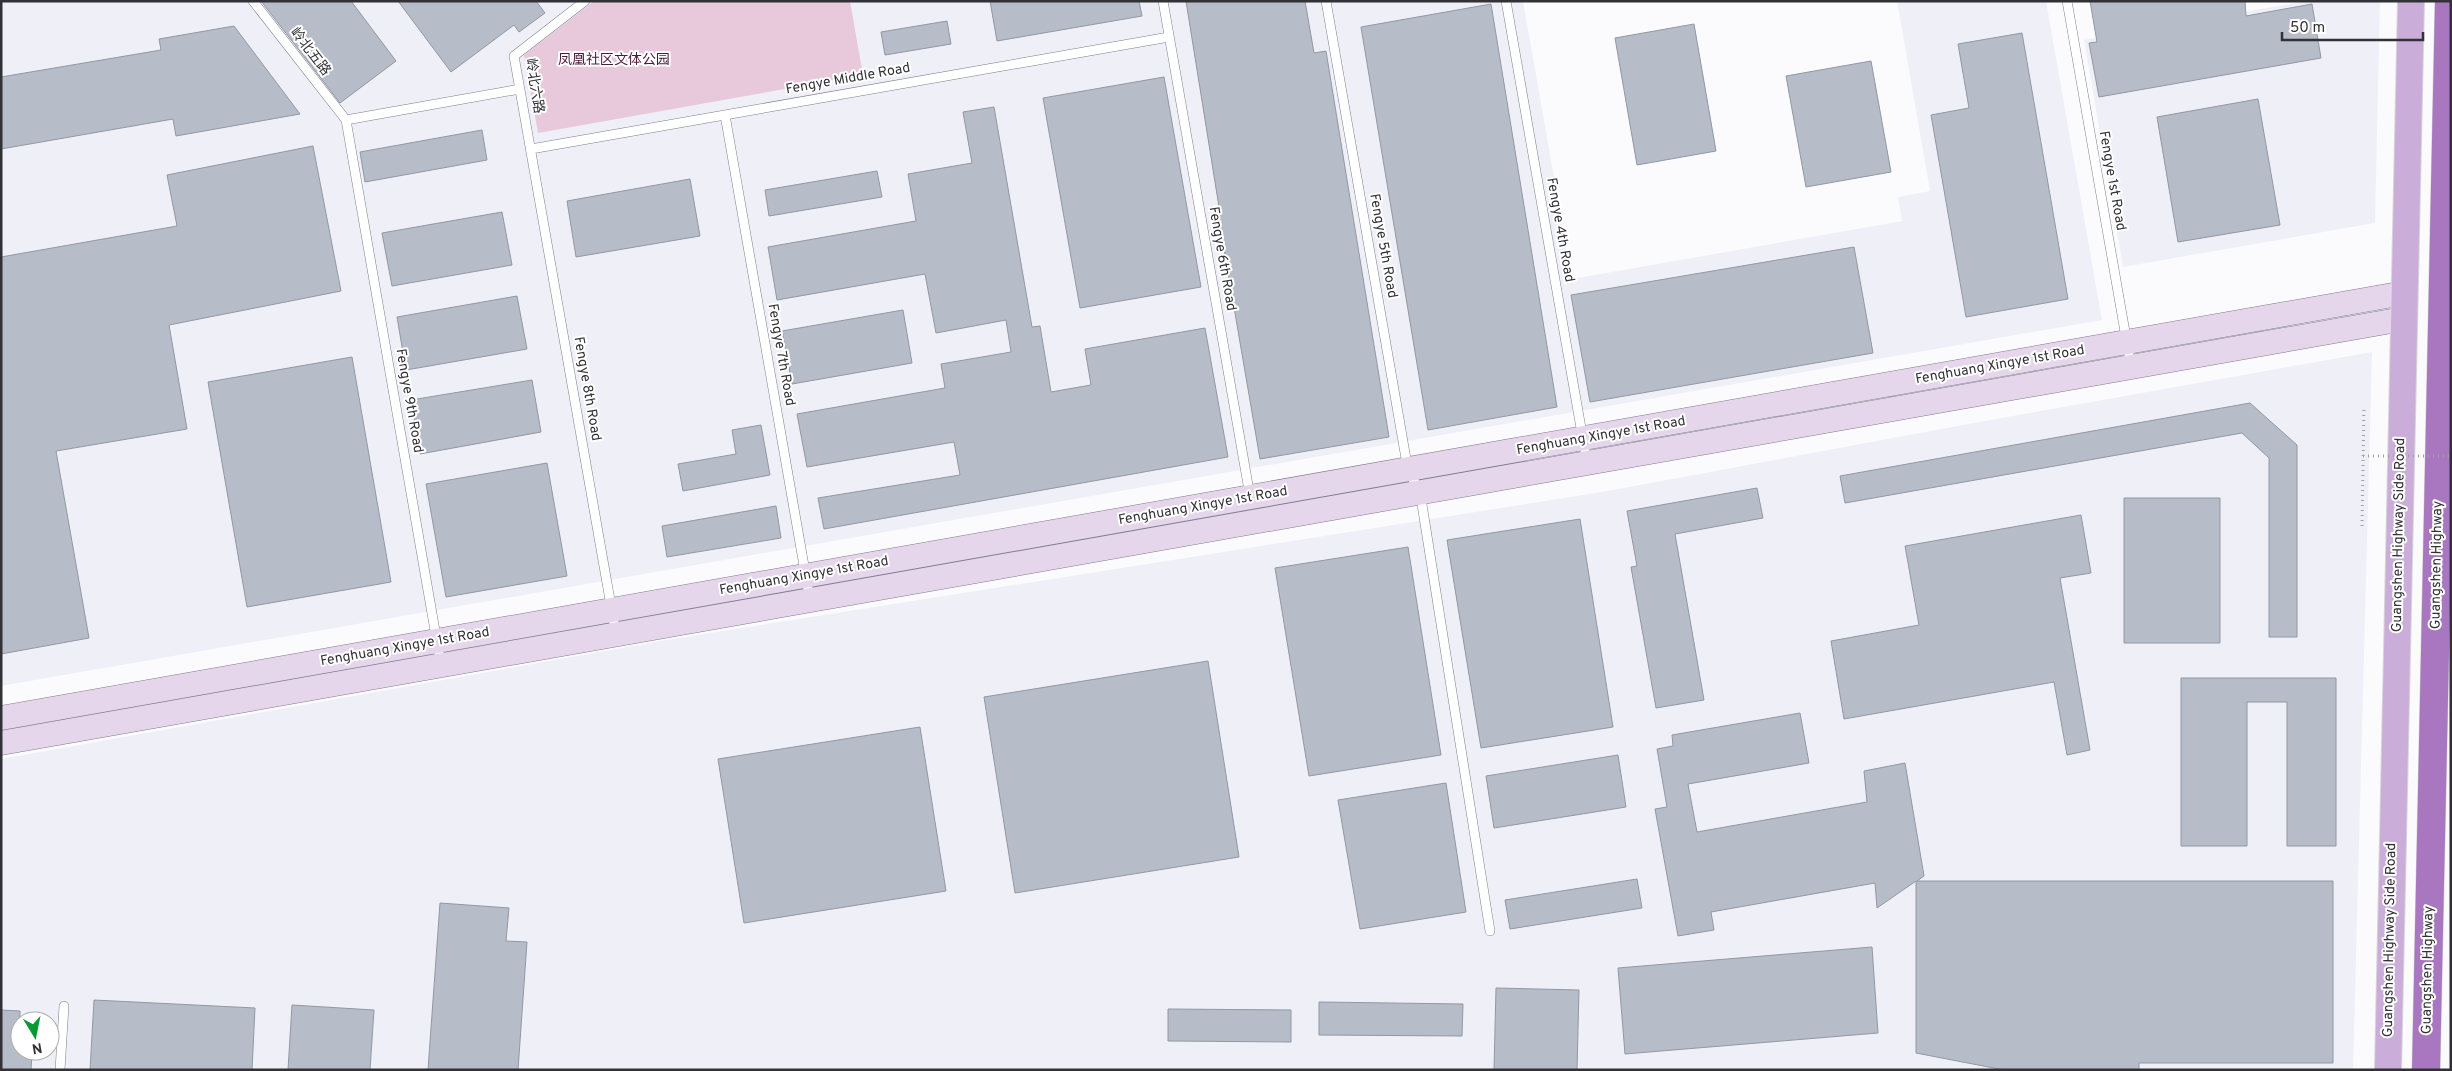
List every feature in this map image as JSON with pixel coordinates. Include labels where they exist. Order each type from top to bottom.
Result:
[{"type":"highway","name":"Guangshen Highway","points":[[2426,1070],[2449,1]]},
{"type":"highway","points":[[2420,1070],[2426,1034]]},
{"type":"main road","name":"Guangshen Highway Side Road","points":[[2388,1070],[2411,1]]},
{"type":"street","name":"Fenghuang Xingye 1st Road","points":[[1,743],[810,600],[1252,509],[1408,470],[2404,293]]},
{"type":"street","name":"Fenghuang Xingye 1st Road","points":[[1,718],[806,576],[1252,509],[1420,492],[2403,319]]},
{"type":"lane","name":"岭北五路","points":[[253,1],[346,120]]},
{"type":"lane","name":"岭北六路","points":[[531,149],[514,56],[585,1]]},
{"type":"lane","name":"Fengye 6th Road","points":[[1163,1],[1252,509]]},
{"type":"lane","name":"Fengye 5th Road","points":[[1326,1],[1408,470],[1420,492],[1490,931]]},
{"type":"lane","name":"Fengye 4th Road","points":[[1506,1],[1587,463]]},
{"type":"lane","name":"Fengye 1st Road","points":[[2067,1],[2131,366]]},
{"type":"lane","name":"Fengye Middle Road","points":[[531,149],[1169,37]]},
{"type":"lane","points":[[346,120],[520,89]]},
{"type":"lane","name":"Fengye 7th Road","points":[[725,115],[810,600]]},
{"type":"lane","name":"Fengye 9th Road","points":[[346,120],[441,665]]},
{"type":"lane","name":"Fengye 8th Road","points":[[531,149],[616,634]]},
{"type":"lane","points":[[60,1070],[64,1006]]},
{"type":"path","points":[[2362,526],[2364,407]]},
{"type":"path","points":[[2363,456],[2451,456]]},
{"type":"shaded area","points":[[1,1],[1523,1],[1572,279],[1902,221],[1898,197],[1930,191],[1897,1],[2046,1],[2102,320],[1,686]]},
{"type":"shaded area","points":[[2307,1],[2380,1],[2375,223],[2123,267],[2084,40]]},
{"type":"shaded area","points":[[2372,352],[2353,1070],[1,1070],[1,759],[666,640],[1602,492]]},
{"type":"green space","name":"凤凰社区文体公园","points":[[594,1],[850,1],[863,75],[538,133],[524,55]]},
{"type":"building","points":[[261,1],[351,1],[396,61],[340,103]]},
{"type":"building","points":[[398,1],[536,1],[545,13],[519,32],[514,25],[451,72]]},
{"type":"building","points":[[990,1],[1139,1],[1142,16],[997,41]]},
{"type":"building","points":[[1186,1],[1305,1],[1314,53],[1326,51],[1389,437],[1260,459],[1217,208],[1219,207]]},
{"type":"building","points":[[2090,1],[2245,1],[2246,16],[2312,4],[2321,58],[2099,97],[2089,43],[2097,42]]},
{"type":"building","points":[[1491,4],[1557,407],[1428,430],[1361,27]]},
{"type":"building","points":[[947,21],[951,44],[885,55],[881,32]]},
{"type":"building","points":[[1694,24],[1716,151],[1637,165],[1615,38]]},
{"type":"building","points":[[234,26],[300,114],[176,136],[173,119],[1,149],[1,77],[161,50],[159,39]]},
{"type":"building","points":[[2022,33],[2068,299],[1966,317],[1931,115],[1969,108],[1958,44]]},
{"type":"building","points":[[1871,61],[1891,172],[1806,187],[1786,76]]},
{"type":"building","points":[[1164,77],[1201,287],[1080,308],[1043,98]]},
{"type":"building","points":[[2258,99],[2280,225],[2178,242],[2157,117]]},
{"type":"building","points":[[994,107],[1032,327],[1040,326],[1051,392],[1091,385],[1085,349],[1205,328],[1228,457],[824,529],[818,498],[960,475],[954,442],[807,467],[797,414],[945,388],[941,364],[1011,352],[1006,320],[936,333],[925,274],[777,300],[768,247],[916,221],[908,174],[972,163],[963,112]]},
{"type":"building","points":[[482,130],[487,160],[365,182],[360,152]]},
{"type":"building","points":[[313,146],[341,291],[169,325],[187,429],[56,451],[89,638],[1,654],[1,257],[177,226],[167,175]]},
{"type":"building","points":[[877,171],[882,197],[769,216],[765,190]]},
{"type":"building","points":[[690,179],[700,236],[576,257],[567,201]]},
{"type":"building","points":[[502,212],[512,265],[392,286],[382,233]]},
{"type":"building","points":[[1854,247],[1873,353],[1590,402],[1571,295]]},
{"type":"building","points":[[517,296],[527,349],[406,370],[397,317]]},
{"type":"building","points":[[903,310],[912,363],[792,384],[782,331]]},
{"type":"building","points":[[352,357],[391,582],[247,607],[208,382]]},
{"type":"building","points":[[532,380],[541,432],[420,454],[411,400]]},
{"type":"building","points":[[2250,403],[2297,445],[2297,637],[2269,637],[2269,458],[2242,433],[1845,503],[1840,476]]},
{"type":"building","points":[[761,425],[770,475],[683,491],[678,464],[736,454],[732,430]]},
{"type":"building","points":[[547,463],[567,576],[446,597],[426,484]]},
{"type":"building","points":[[1757,488],[1763,518],[1675,534],[1704,700],[1656,708],[1631,567],[1637,566],[1627,511]]},
{"type":"building","points":[[2124,498],[2220,498],[2220,643],[2124,643]]},
{"type":"building","points":[[776,506],[781,538],[667,557],[662,526]]},
{"type":"building","points":[[2081,515],[2091,573],[2060,578],[2090,750],[2067,755],[2054,682],[1844,719],[1831,641],[1919,625],[1905,546]]},
{"type":"building","points":[[1580,519],[1613,727],[1481,748],[1447,540]]},
{"type":"building","points":[[1408,547],[1441,755],[1309,776],[1275,568]]},
{"type":"building","points":[[1208,661],[1239,857],[1015,893],[984,697]]},
{"type":"building","points":[[2181,678],[2336,678],[2336,846],[2287,846],[2287,702],[2247,702],[2247,846],[2181,846]]},
{"type":"building","points":[[1800,713],[1809,763],[1688,784],[1697,832],[1867,802],[1864,771],[1905,763],[1924,876],[1917,881],[2333,881],[2333,1063],[2139,1063],[2139,1070],[2004,1070],[1916,1053],[1916,881],[1877,908],[1875,883],[1711,912],[1714,930],[1678,936],[1655,809],[1667,807],[1657,749],[1673,746],[1672,735]]},
{"type":"building","points":[[920,727],[946,891],[744,923],[718,759]]},
{"type":"building","points":[[1618,755],[1626,807],[1494,828],[1486,776]]},
{"type":"building","points":[[1446,783],[1466,912],[1360,929],[1338,800]]},
{"type":"building","points":[[1637,879],[1642,908],[1510,929],[1505,900]]},
{"type":"building","points":[[440,903],[509,908],[506,941],[527,942],[518,1070],[428,1070]]},
{"type":"building","points":[[1872,947],[1878,1033],[1625,1054],[1618,968]]},
{"type":"building","points":[[1496,988],[1579,990],[1577,1070],[1494,1070]]},
{"type":"building","points":[[94,1000],[255,1008],[252,1070],[90,1070]]},
{"type":"building","points":[[1319,1002],[1463,1004],[1462,1036],[1319,1035]]},
{"type":"building","points":[[292,1005],[374,1010],[370,1070],[288,1070]]},
{"type":"building","points":[[1168,1009],[1291,1010],[1291,1042],[1168,1041]]},
{"type":"building","points":[[1,1010],[20,1011],[10,1011],[10,1061],[31,1061],[31,1070],[1,1070]]}]
